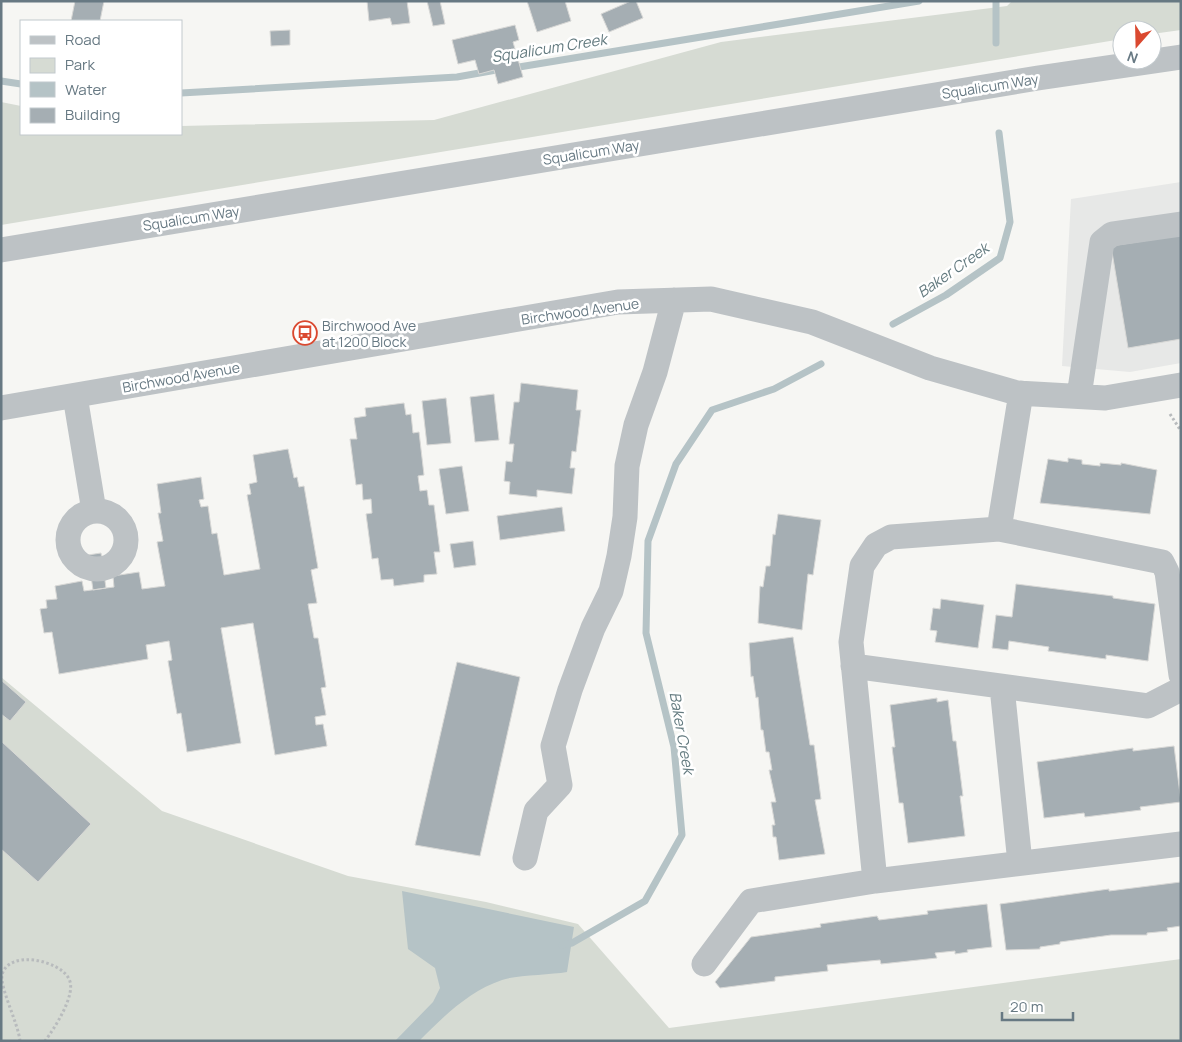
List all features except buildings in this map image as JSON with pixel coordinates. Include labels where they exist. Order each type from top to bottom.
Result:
[{"type":"street","name":"Squalicum Way","points":[[1,250],[1038,78],[1181,57]]},
{"type":"street","points":[[1079,396],[1102,242],[1112,234],[1181,224]]},
{"type":"street","name":"Birchwood Avenue","points":[[1,408],[618,302],[711,299],[812,322],[930,368],[1021,393],[1105,398],[1181,386]]},
{"type":"street","points":[[525,858],[536,811],[560,785],[553,746],[573,681],[593,628],[611,591],[625,517],[626,466],[636,425],[655,372],[674,300]]},
{"type":"street","points":[[999,529],[1021,393]]},
{"type":"street","points":[[75,396],[94,511]]},
{"type":"street","points":[[875,881],[851,642],[862,566],[876,545],[891,537],[999,529],[1162,562],[1167,572],[1181,675]]},
{"type":"street","points":[[853,666],[1148,706],[1181,689]]},
{"type":"street","points":[[1002,686],[1020,863]]},
{"type":"street","points":[[704,964],[751,901],[875,881],[1181,844]]},
{"type":"path","points":[[1170,414],[1181,431]]},
{"type":"path","points":[[20,1041],[18,1027],[2,986],[1,976],[6,966],[18,960],[31,959],[62,971],[70,980],[70,990],[63,1010],[56,1026],[45,1041]]},
{"type":"shaded area","points":[[1181,182],[1181,363],[1130,372],[1062,366],[1071,199]]},
{"type":"green space","points":[[1012,1],[1181,1],[1181,30],[1162,33],[1162,20],[1112,20],[1112,41],[1,225],[1,102],[20,106],[20,135],[182,135],[182,126],[434,120],[721,42],[1007,6]]},
{"type":"green space","points":[[1,677],[162,811],[348,876],[486,902],[578,924],[669,1028],[1181,959],[1181,1041],[1,1041]]},
{"type":"water","points":[[402,891],[574,927],[567,972],[502,980],[478,991],[457,1006],[419,1041],[395,1041],[433,1002],[440,988],[435,968],[408,949]]},
{"type":"waterway","name":"Squalicum Creek","points":[[513,68],[919,1]]},
{"type":"waterway","name":"Baker Creek","points":[[996,1],[996,43]]},
{"type":"waterway","name":"Squalicum Creek","points":[[182,93],[457,77],[502,69]]},
{"type":"waterway","name":"Squalicum Creek","points":[[1,81],[20,84]]},
{"type":"waterway","name":"Baker Creek","points":[[893,324],[946,295],[1000,258],[1010,222],[999,133]]},
{"type":"waterway","name":"Baker Creek","points":[[562,945],[572,943],[645,901],[682,835],[674,747],[646,633],[648,541],[676,464],[712,410],[774,389],[821,364]]},
{"type":"place","name":"Birchwood Ave at 1200 Block","points":[[305,333]]}]
